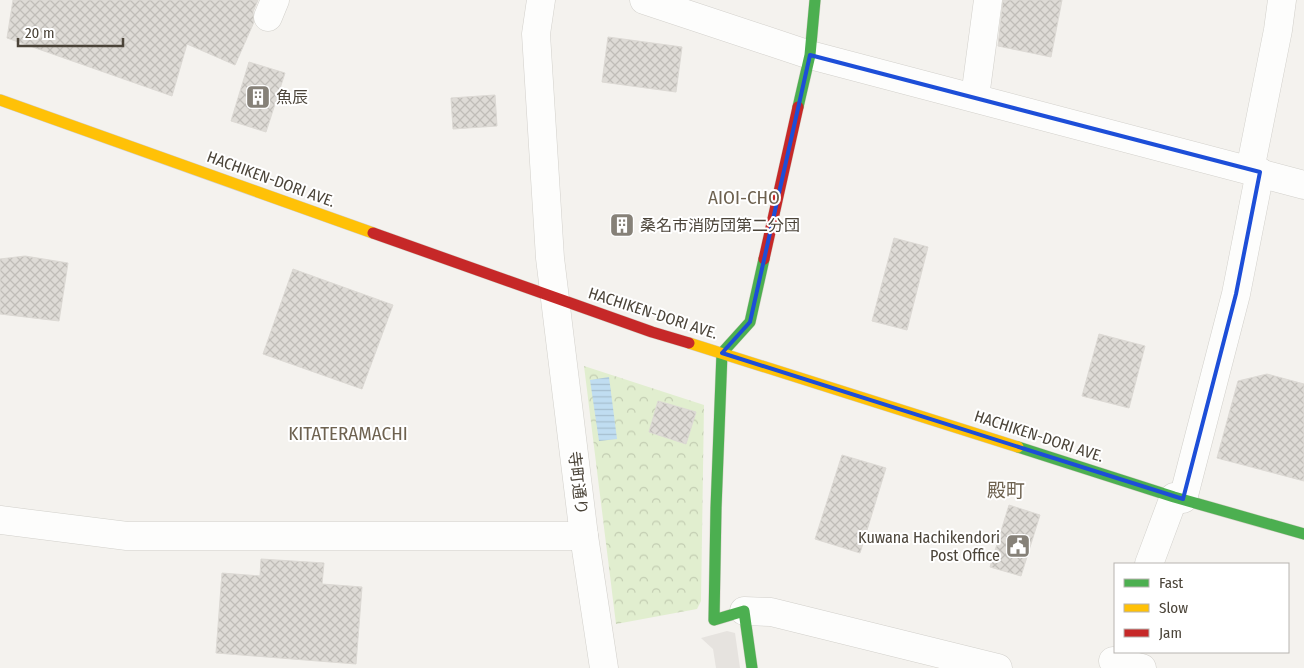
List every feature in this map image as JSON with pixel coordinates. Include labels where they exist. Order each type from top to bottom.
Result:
[{"type":"street","name":"寺町通り","points":[[541,0],[536,34],[550,258],[584,536],[604,668]]},
{"type":"street","points":[[644,0],[810,55],[1304,185]]},
{"type":"street","points":[[815,0],[810,55],[750,322],[722,353],[714,620],[744,611],[771,612],[998,668]]},
{"type":"street","points":[[975,97],[988,0]]},
{"type":"street","points":[[1149,563],[1178,498],[1236,294],[1282,0]]},
{"type":"street","name":"HACHIKEN-DORI AVE.","points":[[0,100],[652,332],[1178,498],[1304,534]]},
{"type":"street","points":[[0,520],[128,536],[584,536]]},
{"type":"street","points":[[744,611],[752,668]]},
{"type":"street","points":[[1113,660],[1142,668]]},
{"type":"highlighted area","points":[[810,55],[1260,172],[1236,294],[1183,499],[722,353],[750,322]]},
{"type":"green space","points":[[584,366],[704,405],[701,601],[697,609],[616,624]]},
{"type":"shaded area","points":[[727,631],[735,633],[740,668],[716,668],[713,649],[701,638]]},
{"type":"water","points":[[609,377],[617,439],[599,441],[590,380]]},
{"type":"building","points":[[13,0],[258,0],[253,12],[254,22],[235,65],[187,44],[172,96],[7,38]]},
{"type":"building","points":[[1003,0],[1062,0],[1051,57],[998,46]]},
{"type":"building","points":[[608,37],[682,47],[676,92],[602,82]]},
{"type":"building","name":"魚辰","points":[[249,62],[285,73],[266,132],[231,121]]},
{"type":"building","points":[[495,95],[497,126],[453,129],[451,98]]},
{"type":"building","points":[[894,238],[928,247],[907,330],[872,321]]},
{"type":"building","points":[[25,256],[68,263],[59,321],[0,314],[0,259]]},
{"type":"building","points":[[293,269],[393,305],[362,389],[263,354]]},
{"type":"building","points":[[1099,334],[1145,346],[1129,408],[1082,396]]},
{"type":"building","points":[[1267,374],[1304,384],[1304,481],[1217,458],[1238,381]]},
{"type":"building","points":[[658,401],[696,412],[686,444],[649,432]]},
{"type":"building","points":[[842,455],[886,468],[860,553],[815,539]]},
{"type":"building","points":[[1009,505],[1040,515],[1021,576],[990,567]]},
{"type":"building","points":[[261,559],[324,563],[322,584],[362,587],[356,664],[216,653],[222,573],[260,576]]},
{"type":"traffic: fast","points":[[798,107],[810,55],[815,0]]},
{"type":"traffic: fast","points":[[752,668],[744,611],[714,620],[716,508],[722,353],[750,322],[764,259]]},
{"type":"traffic: fast","points":[[1018,447],[1174,497],[1304,534]]},
{"type":"traffic: slow","points":[[0,100],[373,233]]},
{"type":"traffic: slow","points":[[689,343],[1018,447]]},
{"type":"traffic: jam","points":[[764,259],[798,107]]},
{"type":"traffic: jam","points":[[373,233],[652,332],[689,343]]},
{"type":"place","name":"魚辰","points":[[258,97]]},
{"type":"place","name":"桑名市消防団第二分団","points":[[622,225]]},
{"type":"place","name":"Kuwana Hachikendori Post Office","points":[[1018,546]]},
{"type":"district","name":"AIOI-CHO","points":[[744,197]]},
{"type":"district","name":"KITATERAMACHI","points":[[348,433]]},
{"type":"district","name":"殿町","points":[[1006,490]]}]
